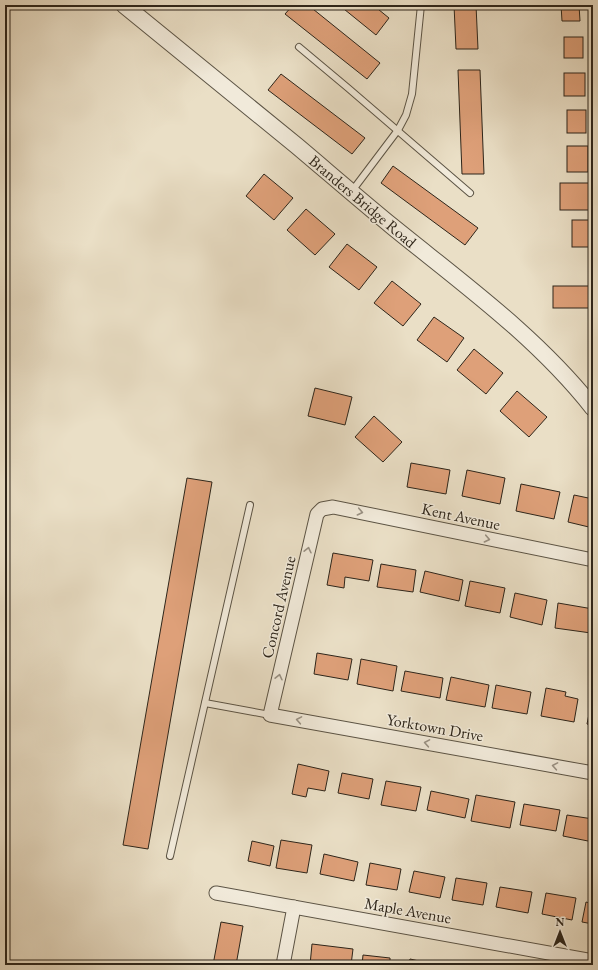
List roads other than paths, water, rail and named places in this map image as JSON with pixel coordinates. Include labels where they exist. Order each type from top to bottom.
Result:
[{"type":"street","name":"Branders Bridge Road","points":[[124,5],[496,311],[537,348],[567,378],[593,408]]},
{"type":"street","name":"Kent Avenue","points":[[322,509],[333,506],[593,560]]},
{"type":"street","name":"Concord Avenue","points":[[270,715],[317,514],[322,509]]},
{"type":"street","name":"Yorktown Drive","points":[[270,715],[593,773]]},
{"type":"street","name":"Maple Avenue","points":[[216,893],[593,961]]},
{"type":"street","points":[[283,965],[294,907]]},
{"type":"lane","points":[[351,192],[398,130],[406,115],[412,94],[420,6]]},
{"type":"lane","points":[[299,47],[470,193]]},
{"type":"lane","points":[[170,856],[250,505]]},
{"type":"lane","points":[[205,703],[270,715]]}]
